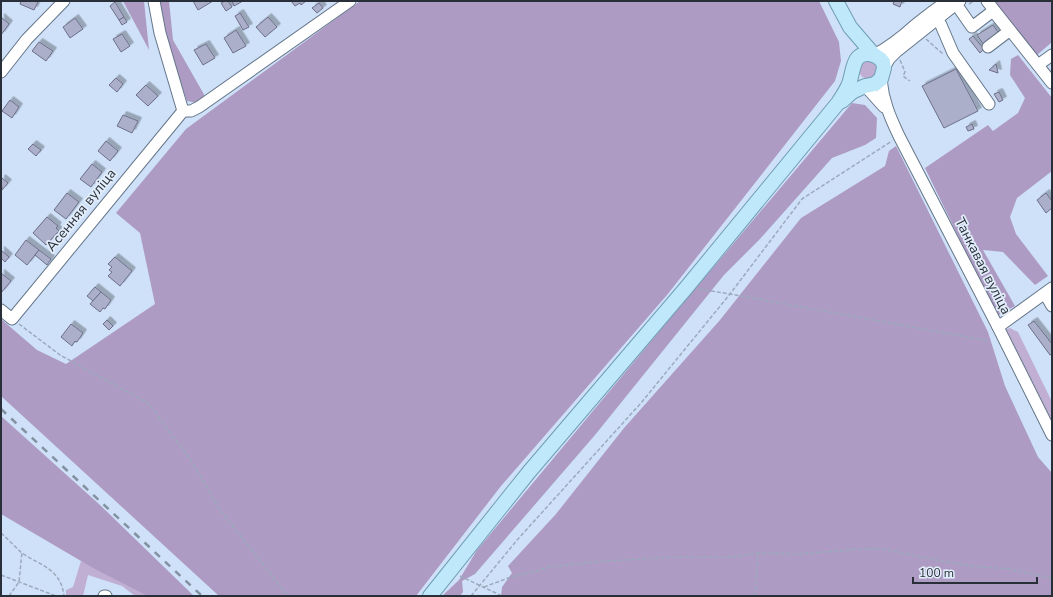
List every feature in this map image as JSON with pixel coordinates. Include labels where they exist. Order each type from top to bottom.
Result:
[{"type":"main road","points":[[836,1],[850,27],[874,55],[883,62],[883,73],[875,84],[865,86],[852,92],[838,103]]},
{"type":"main road","points":[[430,596],[529,472],[686,288],[838,103],[850,83],[854,47],[850,27]]},
{"type":"main road","points":[[865,86],[854,77],[852,68],[858,57],[866,54],[874,55]]},
{"type":"street","points":[[1,72],[27,39],[64,1]]},
{"type":"street","points":[[154,1],[160,33],[183,111],[191,111],[199,107],[350,1]]},
{"type":"street","points":[[987,1],[1052,83]]},
{"type":"street","points":[[883,73],[889,59],[934,16],[954,2],[972,26],[993,11],[1009,31],[988,47]]},
{"type":"street","points":[[862,41],[872,47],[882,46],[915,25],[934,16]]},
{"type":"street","points":[[934,16],[953,53],[989,104]]},
{"type":"street","points":[[874,55],[904,36],[915,25]]},
{"type":"street","points":[[1038,65],[1052,54]]},
{"type":"street","name":"Танкавая вуліца","points":[[883,73],[882,92],[887,110],[899,136],[1051,432]]},
{"type":"street","name":"Танкавая вуліца","points":[[865,86],[887,110]]},
{"type":"street","name":"Асенняя вуліца","points":[[12,319],[183,111]]},
{"type":"street","points":[[998,327],[1048,291],[1052,306]]},
{"type":"street","points":[[1,310],[12,319]]},
{"type":"path","points":[[923,37],[945,57]]},
{"type":"path","points":[[471,596],[518,539],[641,403],[730,294],[802,199],[899,136]]},
{"type":"path","points":[[686,288],[730,294],[989,341]]},
{"type":"path","points":[[12,319],[60,355],[148,403],[192,462],[220,510],[288,596]]},
{"type":"path","points":[[1,533],[22,552],[50,569],[63,585],[64,596]]},
{"type":"path","points":[[484,587],[511,577],[549,567],[625,559],[731,557],[758,553],[800,554],[852,549],[883,549],[947,562],[1009,569],[1052,578]]},
{"type":"path","points":[[9,596],[19,582],[22,552]]},
{"type":"path","points":[[755,596],[758,553]]},
{"type":"path","points":[[450,570],[502,596]]},
{"type":"path","points":[[1,575],[56,596]]},
{"type":"shaded area","points":[[123,1],[144,1],[149,50]]},
{"type":"shaded area","points":[[158,1],[169,1],[173,40],[206,98],[198,103],[187,101],[162,26]]},
{"type":"shaded area","points":[[360,1],[819,1],[839,42],[841,61],[835,81],[667,295],[501,486],[416,596],[219,596],[1,396],[1,319],[37,350],[66,364],[155,304],[140,233],[116,213],[186,129]]},
{"type":"shaded area","points":[[1003,1],[1052,1],[1052,42],[1037,55],[991,3]]},
{"type":"shaded area","points":[[1018,55],[1052,98],[1052,171],[1017,198],[1010,217],[1016,234],[1048,276],[1035,285],[1003,252],[983,250],[1015,306],[997,316],[925,168],[988,125],[993,131],[1018,113],[1025,98],[1010,75],[1011,59]]},
{"type":"shaded area","points":[[864,61],[872,61],[877,66],[875,77],[872,79],[864,79],[859,74],[859,66]]},
{"type":"shaded area","points":[[852,103],[865,105],[877,118],[876,138],[865,145],[832,158],[759,240],[724,275],[595,435],[475,574],[462,581],[463,592],[460,596],[442,596],[459,580],[477,550]]},
{"type":"shaded area","points":[[896,146],[988,332],[1005,386],[1038,457],[1052,473],[1052,596],[501,596],[502,587],[512,573],[508,566],[556,514],[624,428],[720,320],[801,218],[885,166],[889,151]]},
{"type":"shaded area","points":[[1010,328],[1018,332],[1052,402],[1052,426],[1004,330]]},
{"type":"shaded area","points":[[1,416],[100,505],[194,596],[147,596],[93,568],[1,514]]},
{"type":"shaded area","points":[[81,561],[147,596],[135,596],[122,586],[88,575],[83,596],[66,596],[66,590],[73,587]]},
{"type":"building","points":[[21,1],[38,2],[34,10],[20,4]]},
{"type":"building","points":[[193,1],[213,1],[198,10]]},
{"type":"building","points":[[228,1],[232,7],[226,11],[221,3]]},
{"type":"building","points":[[232,1],[243,1],[234,6]]},
{"type":"building","points":[[291,1],[306,1],[301,5],[300,3],[295,6]]},
{"type":"building","points":[[894,1],[902,1],[900,7],[893,4]]},
{"type":"building","points":[[115,2],[124,17],[119,20],[110,6]]},
{"type":"building","points":[[319,3],[323,8],[317,13],[312,8]]},
{"type":"building","points":[[240,13],[249,27],[243,30],[235,16]]},
{"type":"building","points":[[1,17],[9,24],[1,35]]},
{"type":"building","points":[[124,17],[127,22],[122,25],[119,20]]},
{"type":"building","points":[[268,17],[277,27],[265,37],[256,27]]},
{"type":"building","points":[[75,18],[83,29],[70,38],[63,27]]},
{"type":"building","points":[[993,25],[1000,35],[984,45],[977,35]]},
{"type":"building","points":[[236,30],[246,46],[233,53],[224,38]]},
{"type":"building","points":[[122,34],[130,46],[121,52],[113,39]]},
{"type":"building","points":[[973,36],[984,49],[980,53],[969,39]]},
{"type":"building","points":[[39,42],[53,51],[46,61],[32,51]]},
{"type":"building","points":[[206,44],[215,58],[203,65],[194,50]]},
{"type":"building","points":[[996,64],[998,73],[989,70]]},
{"type":"building","points":[[956,69],[978,111],[944,128],[922,86]]},
{"type":"building","points":[[116,78],[123,84],[117,92],[109,85]]},
{"type":"building","points":[[146,85],[158,96],[148,106],[136,95]]},
{"type":"building","points":[[999,92],[1003,100],[999,102],[994,94]]},
{"type":"building","points":[[10,100],[19,107],[12,118],[2,111]]},
{"type":"building","points":[[123,115],[138,121],[132,133],[117,126]]},
{"type":"building","points":[[972,124],[974,129],[968,131],[966,127]]},
{"type":"building","points":[[106,141],[118,151],[110,161],[98,151]]},
{"type":"building","points":[[33,144],[41,150],[36,156],[28,149]]},
{"type":"building","points":[[92,164],[102,172],[91,187],[80,179]]},
{"type":"building","points":[[2,178],[8,183],[2,190],[1,180]]},
{"type":"building","points":[[67,193],[79,202],[66,219],[54,210]]},
{"type":"building","points":[[1046,193],[1052,201],[1052,208],[1046,213],[1037,200]]},
{"type":"building","points":[[47,217],[58,226],[56,228],[59,231],[46,245],[33,233]]},
{"type":"building","points":[[26,240],[39,250],[27,265],[15,255]]},
{"type":"building","points":[[1,250],[9,257],[5,262],[1,258]]},
{"type":"building","points":[[39,250],[51,259],[47,265],[35,255]]},
{"type":"building","points":[[115,257],[132,271],[120,286],[108,276],[112,272],[109,270],[112,267],[108,264]]},
{"type":"building","points":[[1,273],[11,281],[1,293]]},
{"type":"building","points":[[95,287],[101,292],[93,301],[87,296]]},
{"type":"building","points":[[101,292],[111,300],[105,309],[103,308],[100,312],[90,304]]},
{"type":"building","points":[[107,320],[113,326],[109,330],[103,324]]},
{"type":"building","points":[[1034,321],[1052,344],[1052,354],[1050,355],[1028,325]]},
{"type":"building","points":[[71,324],[83,333],[77,342],[75,341],[72,346],[61,337]]},
{"type":"railway","points":[[1,409],[202,596]]}]
